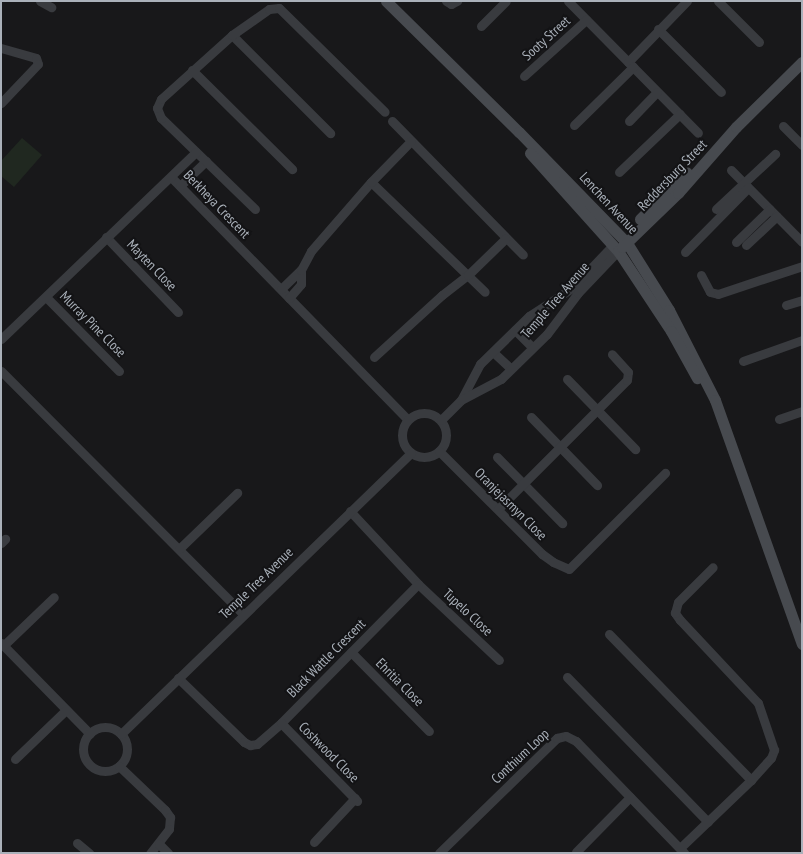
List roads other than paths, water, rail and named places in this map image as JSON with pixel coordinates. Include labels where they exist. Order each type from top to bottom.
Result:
[{"type":"main road","name":"Lenchen Avenue","points":[[386,1],[473,88],[499,111],[620,244],[690,348],[716,400],[719,414],[802,644]]},
{"type":"main road","name":"Reddersburg Street","points":[[620,244],[678,192],[736,127],[802,62]]},
{"type":"street","points":[[40,1],[51,7]]},
{"type":"street","points":[[446,1],[451,4],[457,1]]},
{"type":"street","points":[[481,26],[506,1]]},
{"type":"street","name":"Sooty Street","points":[[568,1],[698,133]]},
{"type":"street","points":[[574,125],[630,64],[658,29],[687,1]]},
{"type":"street","points":[[718,1],[759,42]]},
{"type":"street","points":[[255,209],[161,118],[157,108],[162,99],[232,35],[269,9],[279,8],[385,112]]},
{"type":"street","name":"Sooty Street","points":[[524,76],[586,20]]},
{"type":"street","points":[[658,29],[721,92]]},
{"type":"street","points":[[232,35],[330,133]]},
{"type":"street","points":[[1,48],[36,58],[38,64],[2,100]]},
{"type":"street","points":[[192,70],[292,168]]},
{"type":"street","points":[[629,121],[658,92]]},
{"type":"street","points":[[619,172],[680,114]]},
{"type":"street","points":[[392,121],[523,255]]},
{"type":"street","points":[[783,126],[802,145]]},
{"type":"street","points":[[280,289],[301,270],[311,251],[371,182],[411,141]]},
{"type":"street","points":[[171,177],[196,152]]},
{"type":"street","points":[[685,252],[775,154]]},
{"type":"street","points":[[180,186],[206,162]]},
{"type":"street","points":[[731,170],[802,241]]},
{"type":"street","name":"Berkheya Crescent","points":[[1,339],[171,177],[407,419]]},
{"type":"street","points":[[371,182],[485,292]]},
{"type":"street","points":[[716,209],[746,185]]},
{"type":"street","points":[[736,242],[770,209]]},
{"type":"street","points":[[746,245],[777,216]]},
{"type":"street","name":"Mayten Close","points":[[106,238],[178,312]]},
{"type":"street","points":[[374,358],[442,295],[468,275],[505,238]]},
{"type":"street","name":"Temple Tree Avenue","points":[[441,420],[461,400],[478,367],[529,316],[572,288],[620,244]]},
{"type":"street","name":"Temple Tree Avenue","points":[[461,400],[497,382],[550,331],[578,293],[620,244]]},
{"type":"street","points":[[701,275],[710,292],[718,294],[802,266]]},
{"type":"street","points":[[290,298],[301,284],[301,270]]},
{"type":"street","points":[[743,291],[802,271]]},
{"type":"street","name":"Murray Pine Close","points":[[46,297],[119,370]]},
{"type":"street","points":[[786,305],[802,300]]},
{"type":"street","points":[[515,330],[532,347]]},
{"type":"street","points":[[749,354],[802,335]]},
{"type":"street","points":[[743,362],[802,340]]},
{"type":"street","points":[[493,352],[510,368]]},
{"type":"street","points":[[498,509],[629,376],[612,354]]},
{"type":"street","points":[[1,371],[243,614]]},
{"type":"street","points":[[567,379],[635,449]]},
{"type":"street","points":[[779,418],[802,411]]},
{"type":"street","points":[[427,412],[441,420],[445,427],[446,439],[439,451],[430,456],[422,457],[411,453],[403,443],[401,432],[407,419],[414,414],[427,412]]},
{"type":"street","points":[[531,417],[597,485]]},
{"type":"street","name":"Oranjejasmyn Close","points":[[439,451],[542,554],[552,562],[569,569],[665,473]]},
{"type":"street","name":"Temple Tree Avenue","points":[[121,734],[411,453]]},
{"type":"street","points":[[497,457],[562,523]]},
{"type":"street","points":[[179,549],[237,493]]},
{"type":"street","points":[[350,511],[418,584]]},
{"type":"street","points":[[682,851],[708,822],[752,780],[771,758],[774,750],[760,706],[680,620],[674,610],[680,600],[713,567]]},
{"type":"street","name":"Black Wattle Crescent","points":[[178,678],[247,744],[257,744],[281,723],[418,584]]},
{"type":"street","name":"Tupelo Close","points":[[418,584],[500,660]]},
{"type":"street","points":[[54,597],[3,644],[90,734]]},
{"type":"street","points":[[609,634],[752,780]]},
{"type":"street","name":"Ehritia Close","points":[[351,652],[429,731]]},
{"type":"street","points":[[566,677],[708,822]]},
{"type":"street","points":[[15,759],[66,710]]},
{"type":"street","name":"Coshwood Close","points":[[281,723],[356,799],[314,842]]},
{"type":"street","points":[[109,728],[121,734],[125,740],[126,754],[119,766],[113,769],[98,770],[87,761],[84,747],[90,734],[96,730],[109,728]]},
{"type":"street","name":"Conthium Loop","points":[[439,853],[560,737],[566,736],[574,739],[682,851]]},
{"type":"street","points":[[119,766],[166,810],[170,817],[169,829],[150,853]]},
{"type":"street","points":[[576,852],[630,797]]},
{"type":"street","points":[[77,843],[88,853]]},
{"type":"street","points":[[159,844],[168,853]]}]
